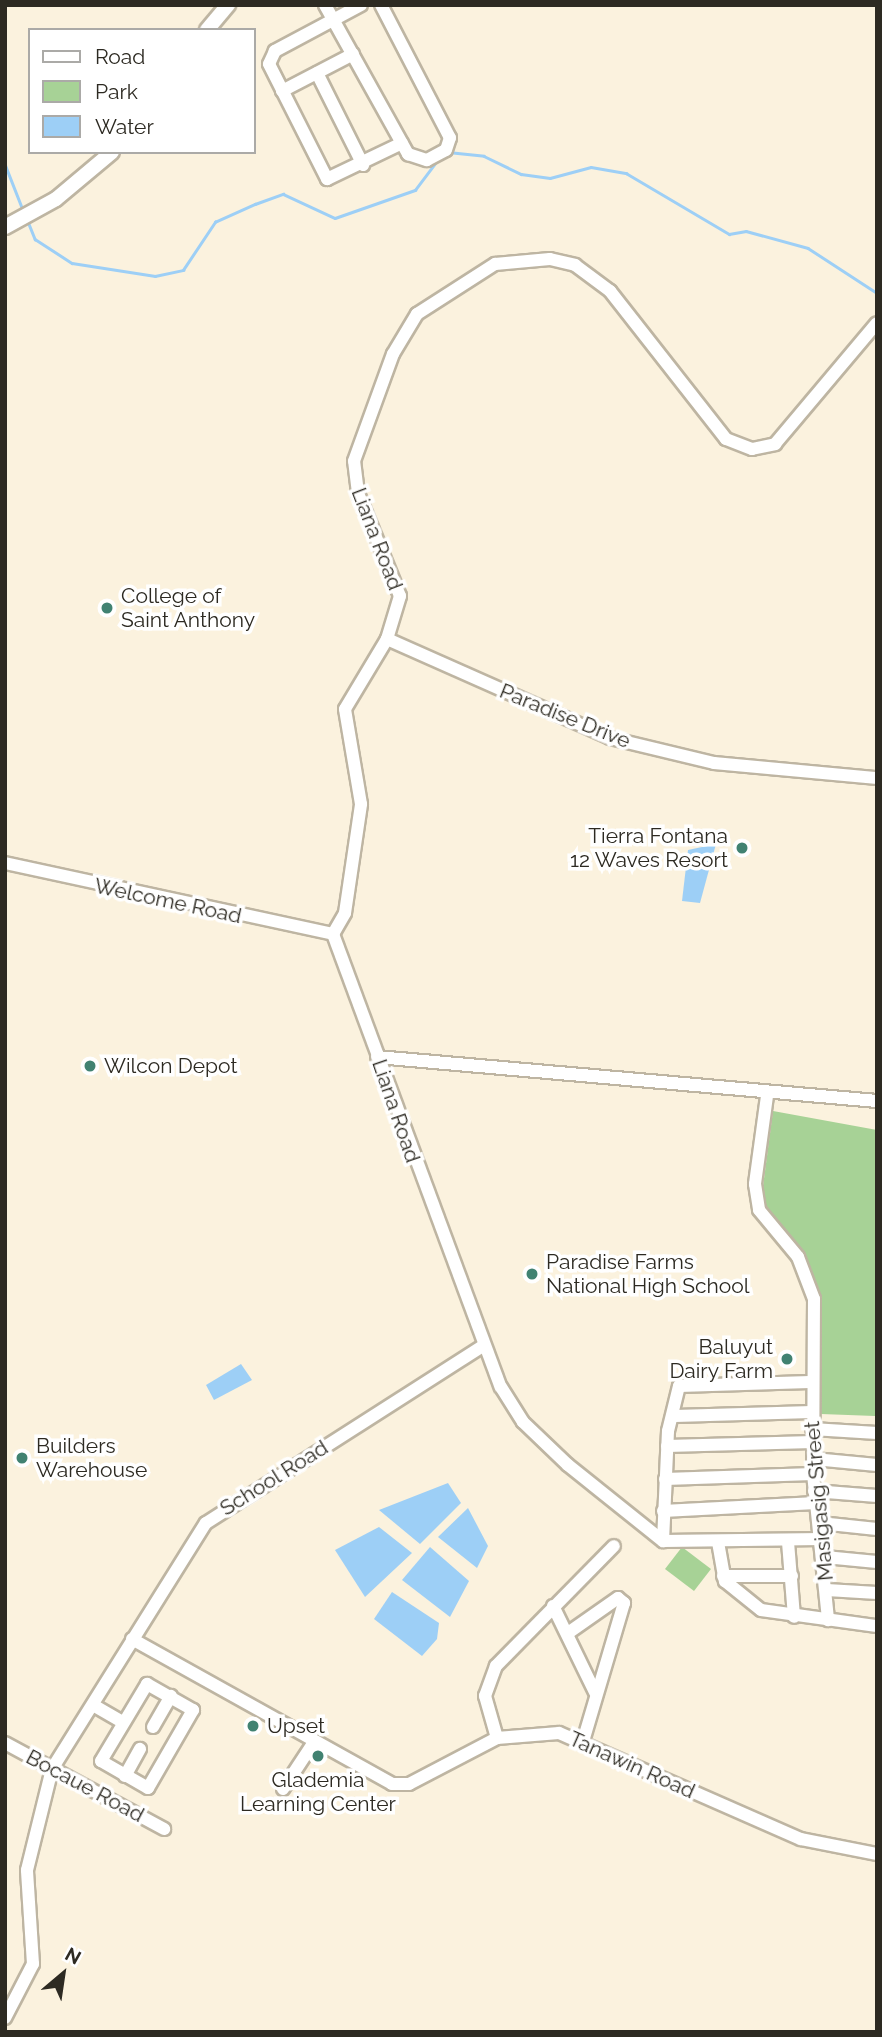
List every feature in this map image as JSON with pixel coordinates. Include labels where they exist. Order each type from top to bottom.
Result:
[{"type":"main road","points":[[209,28],[228,5]]},
{"type":"main road","points":[[11,224],[37,209],[109,154]]},
{"type":"street","points":[[325,5],[402,143],[412,158],[427,160],[446,150],[450,138],[381,5]]},
{"type":"street","points":[[361,5],[275,51],[269,64],[321,175],[334,180],[402,143]]},
{"type":"street","points":[[282,91],[352,54]]},
{"type":"street","points":[[317,73],[363,165]]},
{"type":"street","name":"Liana Road","points":[[663,1541],[633,1524],[523,1422],[483,1346],[333,934],[345,913],[361,804],[345,709],[387,639],[400,596],[358,493],[354,461],[393,354],[425,306],[495,264],[550,259],[575,265],[610,291],[726,439],[752,449],[775,444],[877,323]]},
{"type":"street","name":"Paradise Drive","points":[[387,639],[610,737],[714,763],[877,778]]},
{"type":"street","name":"Welcome Road","points":[[5,863],[333,934]]},
{"type":"street","points":[[377,1057],[767,1096],[877,1101]]},
{"type":"street","name":"Masigasig Street","points":[[767,1096],[757,1201],[799,1257],[814,1299],[810,1382],[813,1474],[825,1558],[828,1620]]},
{"type":"street","name":"School Road","points":[[5,2018],[33,1964],[27,1870],[52,1769],[132,1639],[214,1516],[483,1346]]},
{"type":"street","points":[[810,1382],[678,1387],[675,1416],[667,1447],[663,1541],[788,1542],[822,1539]]},
{"type":"street","points":[[675,1416],[812,1412]]},
{"type":"street","points":[[812,1429],[877,1433]]},
{"type":"street","points":[[667,1447],[813,1442]]},
{"type":"street","points":[[814,1460],[877,1465]]},
{"type":"street","points":[[665,1479],[813,1474]]},
{"type":"street","points":[[663,1511],[815,1497],[877,1496]]},
{"type":"street","points":[[820,1523],[877,1529]]},
{"type":"street","points":[[718,1542],[723,1576],[761,1610],[794,1617],[877,1626]]},
{"type":"street","points":[[788,1542],[794,1617]]},
{"type":"street","points":[[497,1738],[485,1705],[491,1678],[514,1644],[614,1545]]},
{"type":"street","points":[[825,1558],[877,1562]]},
{"type":"street","points":[[723,1576],[792,1576]]},
{"type":"street","points":[[827,1590],[877,1593]]},
{"type":"street","points":[[568,1633],[618,1598],[624,1603],[595,1692],[583,1741]]},
{"type":"street","points":[[553,1606],[595,1692]]},
{"type":"street","name":"Tanawin Road","points":[[132,1639],[314,1742],[404,1785],[497,1738],[532,1732],[583,1741],[668,1786],[801,1839],[877,1854]]},
{"type":"street","points":[[147,1684],[193,1710],[151,1786],[125,1776],[101,1762],[123,1722],[147,1684]]},
{"type":"street","points":[[153,1727],[171,1696]]},
{"type":"street","points":[[93,1705],[123,1722]]},
{"type":"street","points":[[283,1789],[314,1742]]},
{"type":"street","name":"Bocaue Road","points":[[5,1743],[164,1829]]},
{"type":"street","points":[[125,1776],[140,1749]]},
{"type":"green space","points":[[773,1111],[877,1130],[875,1416],[821,1414],[814,1304],[761,1201]]},
{"type":"green space","points":[[682,1547],[711,1569],[694,1591],[665,1569]]},
{"type":"water","points":[[716,844],[700,903],[682,901],[688,850]]},
{"type":"water","points":[[241,1364],[252,1380],[214,1400],[206,1385]]},
{"type":"water","points":[[448,1483],[461,1503],[420,1544],[379,1510]]},
{"type":"water","points":[[468,1508],[488,1546],[477,1568],[438,1537]]},
{"type":"water","points":[[379,1527],[412,1553],[365,1597],[335,1550]]},
{"type":"water","points":[[430,1547],[469,1581],[450,1617],[402,1580]]},
{"type":"water","points":[[392,1592],[439,1623],[437,1639],[422,1656],[374,1619]]},
{"type":"waterway","points":[[448,152],[484,156],[521,174],[550,178],[591,167],[626,173],[729,234],[746,231],[808,248],[877,293]]},
{"type":"waterway","points":[[27,219],[35,239],[72,263],[155,276],[183,270],[215,222],[255,204],[283,194],[335,218],[415,190],[438,160]]},
{"type":"waterway","points":[[5,164],[23,210]]},
{"type":"place","name":"College of Saint Anthony","points":[[107,608]]},
{"type":"place","name":"Tierra Fontana 12 Waves Resort","points":[[742,848]]},
{"type":"place","name":"Wilcon Depot","points":[[90,1066]]},
{"type":"place","name":"Paradise Farms National High School","points":[[532,1274]]},
{"type":"place","name":"Baluyut Dairy Farm","points":[[787,1359]]},
{"type":"place","name":"Builders Warehouse","points":[[22,1458]]},
{"type":"place","name":"Upset","points":[[253,1726]]},
{"type":"place","name":"Glademia Learning Center","points":[[318,1756]]}]
